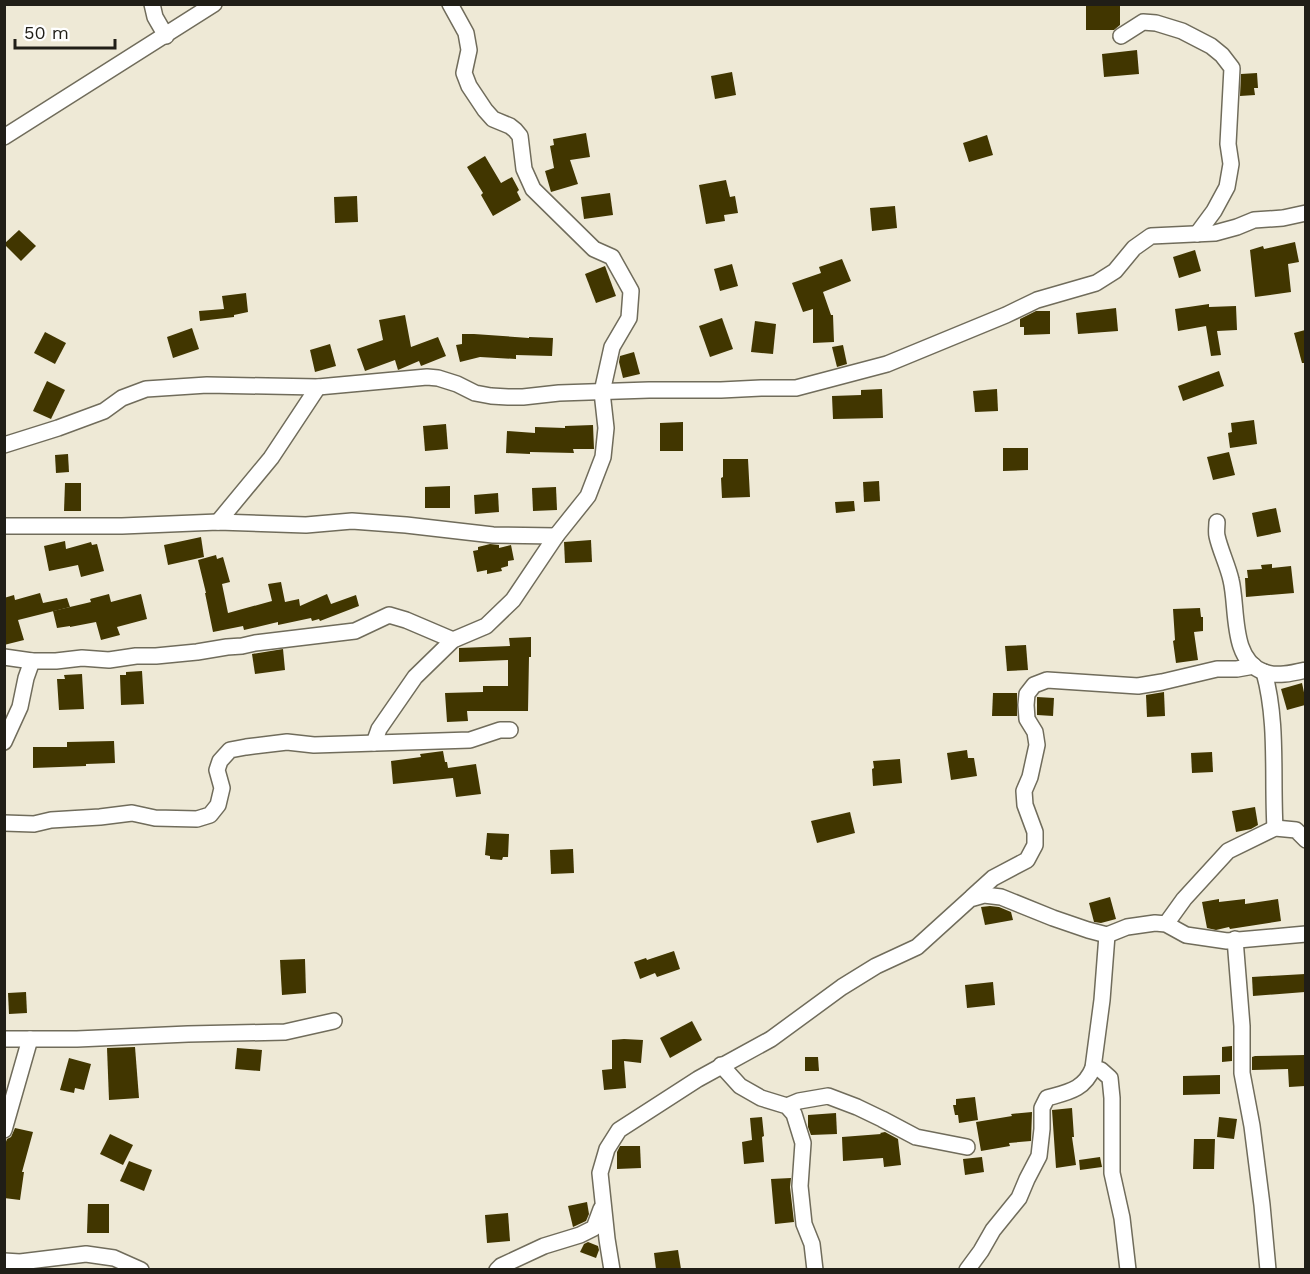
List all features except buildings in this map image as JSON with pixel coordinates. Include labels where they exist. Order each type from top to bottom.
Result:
[{"type":"street","points":[[152,4],[155,16],[166,36]]},
{"type":"street","points":[[4,136],[214,4]]},
{"type":"street","points":[[374,743],[379,729],[415,677],[453,640],[486,626],[513,600],[556,536],[588,496],[603,457],[606,428],[602,392],[612,347],[629,318],[631,291],[612,257],[594,249],[532,189],[524,169],[520,136],[510,126],[493,119],[469,86],[464,73],[470,50],[466,33],[450,4]]},
{"type":"street","points":[[1121,36],[1143,22],[1156,23],[1182,31],[1210,46],[1222,55],[1232,68],[1228,144],[1231,164],[1227,187],[1214,211],[1197,234]]},
{"type":"street","points":[[4,445],[104,411],[122,398],[146,389],[207,385],[318,387],[427,377],[457,384],[476,393],[523,397],[559,393],[649,390],[796,388],[887,364],[1037,300],[1096,283],[1115,271],[1134,248],[1151,236],[1215,233],[1254,220],[1283,218],[1305,213]]},
{"type":"street","points":[[218,522],[271,458],[318,387]]},
{"type":"street","points":[[4,526],[122,526],[218,522],[306,525],[352,521],[493,535],[556,536]]},
{"type":"street","points":[[1217,522],[1217,535],[1232,582],[1239,642],[1246,658],[1259,669],[1269,690],[1275,828]]},
{"type":"street","points":[[4,657],[32,661],[82,658],[109,660],[197,652],[255,642],[355,631],[389,615],[453,640]]},
{"type":"street","points":[[4,742],[20,707],[32,661]]},
{"type":"street","points":[[612,1269],[600,1173],[607,1149],[619,1130],[721,1065],[771,1039],[842,987],[876,966],[916,947],[993,878],[1027,860],[1035,844],[1035,832],[1025,806],[1024,791],[1030,777],[1037,746],[1035,732],[1027,719],[1026,705],[1027,694],[1034,685],[1047,680],[1138,686],[1218,669],[1259,669],[1279,674],[1305,670]]},
{"type":"street","points":[[4,823],[34,824],[51,820],[132,813],[155,818],[197,819],[210,815],[218,805],[222,788],[218,770],[220,761],[230,750],[246,747],[287,742],[314,745],[470,740],[500,730],[510,730]]},
{"type":"street","points":[[1166,924],[1184,899],[1228,851],[1275,828],[1296,830],[1305,840]]},
{"type":"street","points":[[970,899],[984,895],[1001,897],[1053,918],[1107,935],[1127,927],[1155,923],[1166,924],[1186,935],[1227,940],[1305,934]]},
{"type":"street","points":[[967,1269],[993,1230],[1019,1198],[1039,1156],[1042,1108],[1047,1098],[1080,1086],[1089,1077],[1093,1068],[1102,1000],[1107,935]]},
{"type":"street","points":[[1235,939],[1242,1026],[1242,1074],[1252,1125],[1268,1269]]},
{"type":"street","points":[[4,1039],[285,1032],[334,1021]]},
{"type":"street","points":[[4,1130],[30,1039]]},
{"type":"street","points":[[721,1065],[740,1086],[761,1098],[787,1106],[794,1114],[803,1143],[800,1186],[804,1224],[812,1244],[815,1269]]},
{"type":"street","points":[[1093,1068],[1101,1070],[1110,1078],[1112,1173],[1122,1218],[1128,1269]]},
{"type":"street","points":[[787,1106],[799,1101],[828,1096],[866,1111],[916,1137],[967,1147]]},
{"type":"street","points":[[497,1269],[544,1246],[580,1235],[594,1228],[602,1203]]},
{"type":"street","points":[[4,1261],[20,1262],[86,1254],[114,1258],[141,1269]]}]
